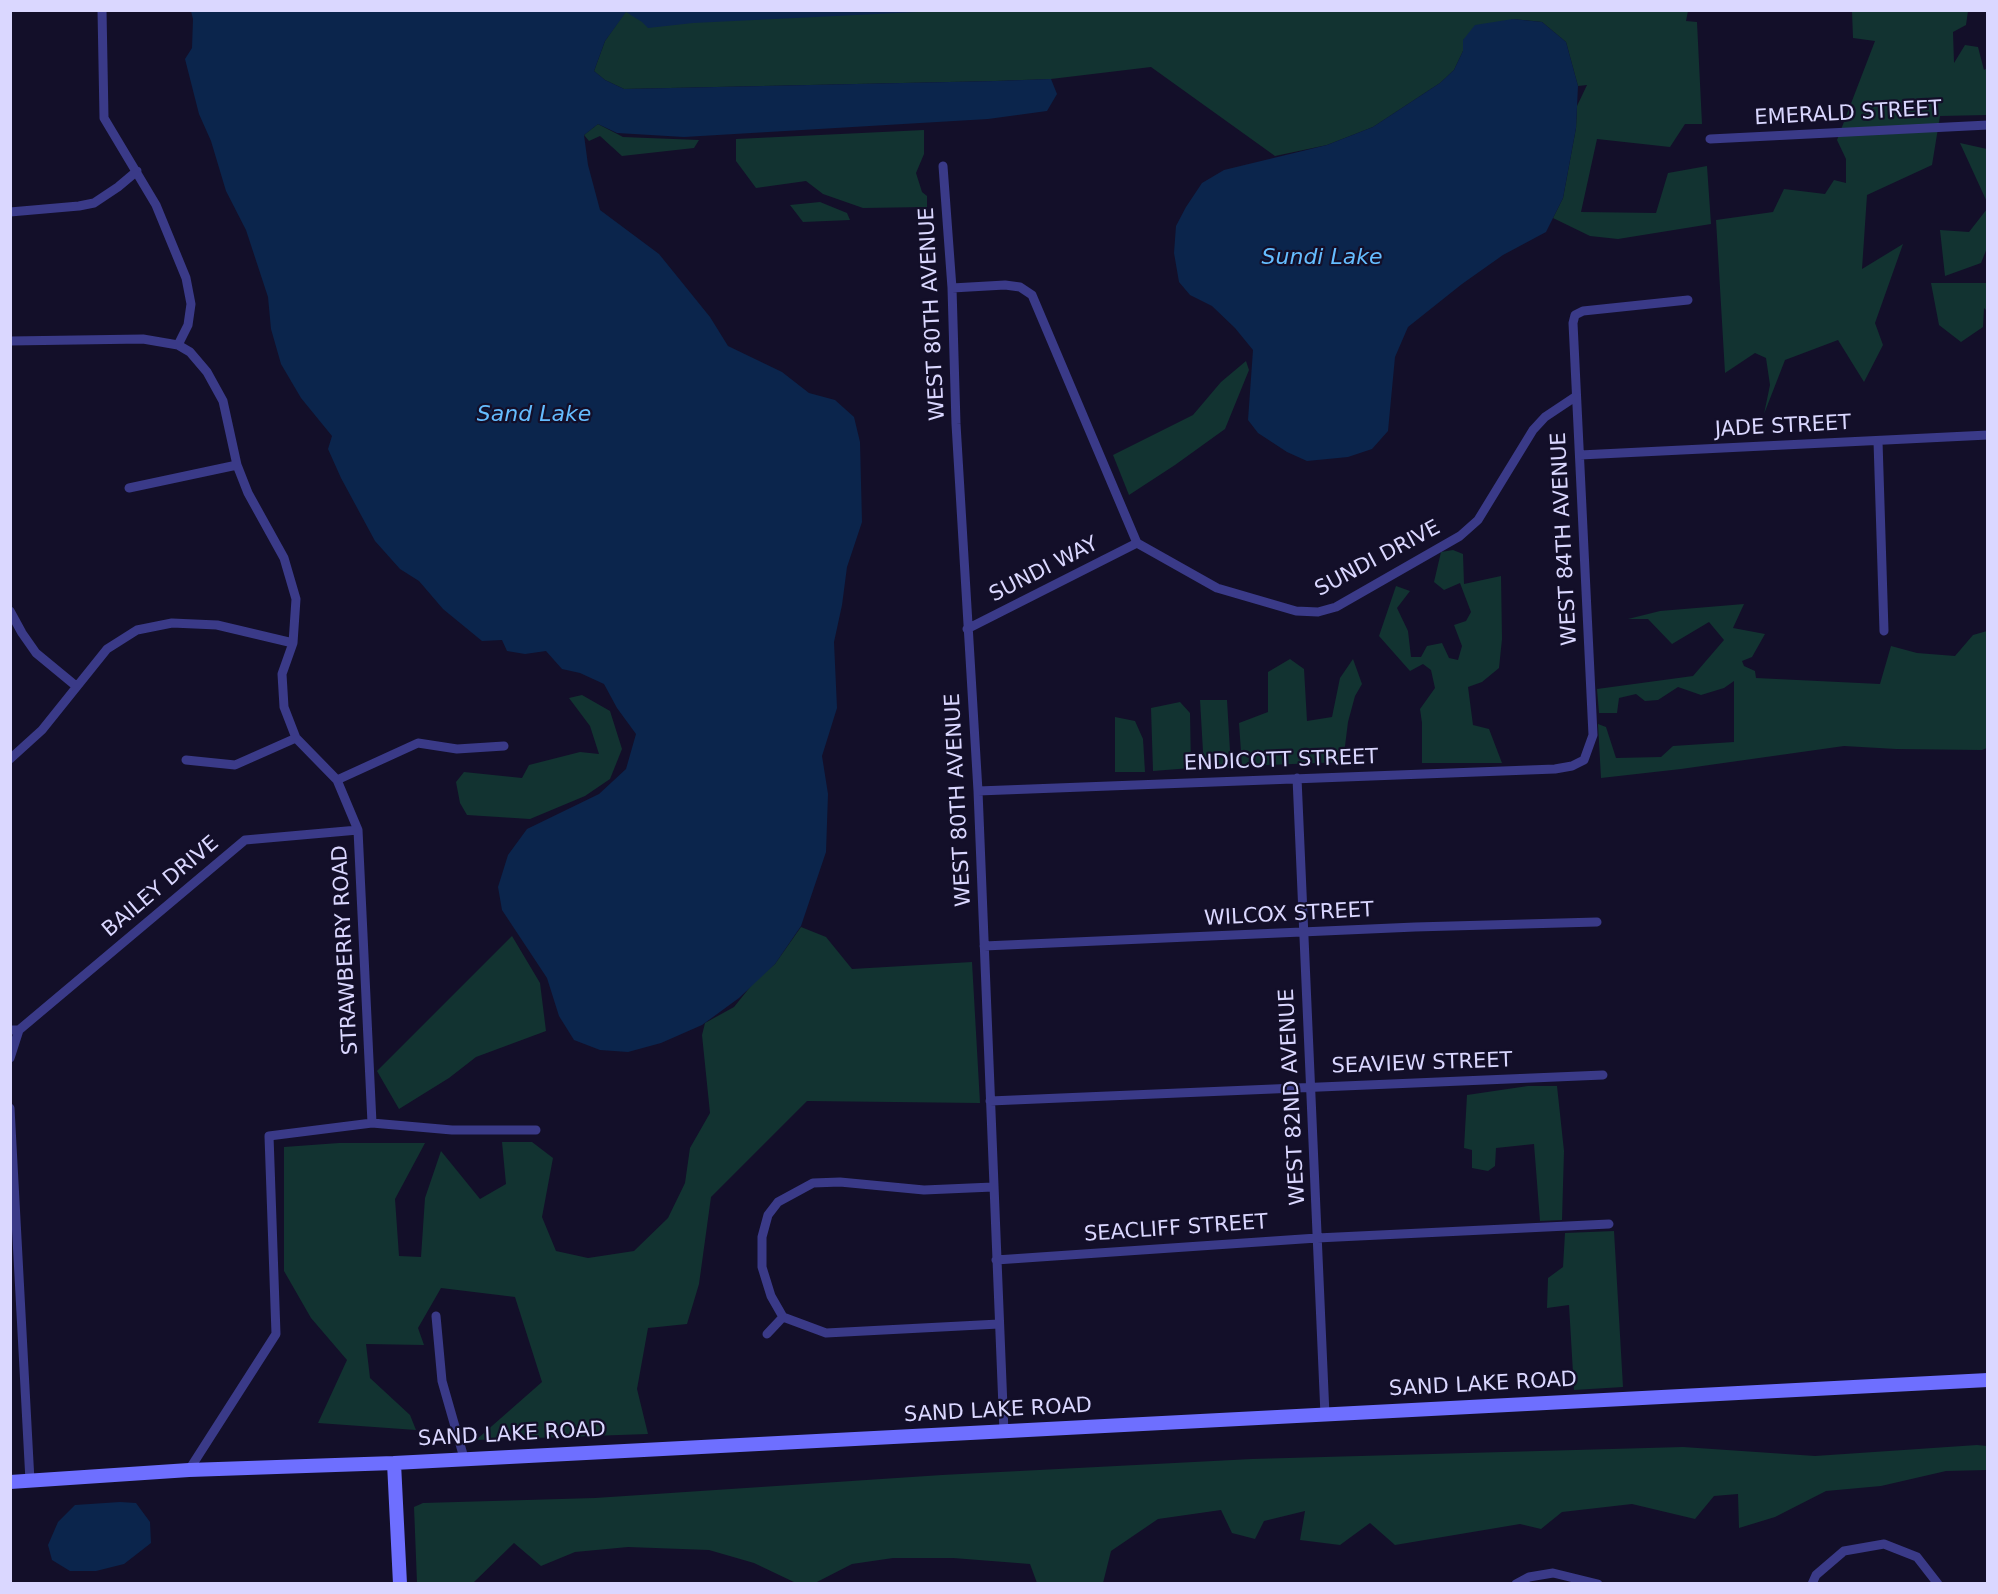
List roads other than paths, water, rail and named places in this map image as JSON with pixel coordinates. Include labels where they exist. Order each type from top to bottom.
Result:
[{"type":"main road","name":"SAND LAKE ROAD","points":[[10,1482],[189,1470],[394,1463],[1988,1380]]},
{"type":"main road","points":[[394,1463],[400,1584]]},
{"type":"street","points":[[102,10],[104,118],[156,205],[186,278],[191,304],[188,325],[178,345]]},
{"type":"street","name":"EMERALD STREET","points":[[1710,139],[1988,125]]},
{"type":"street","name":"WEST 80TH AVENUE","points":[[943,166],[952,288],[956,424],[978,791],[1004,1432]]},
{"type":"street","points":[[10,212],[79,206],[94,202],[118,187],[137,171]]},
{"type":"street","points":[[952,288],[1005,285],[1020,287],[1032,295],[1137,543]]},
{"type":"street","name":"WEST 84TH AVENUE","points":[[1584,760],[1593,735],[1573,323],[1575,315],[1582,311],[1688,300]]},
{"type":"street","points":[[10,341],[143,339],[178,345],[190,352],[202,366],[223,401],[237,465],[248,493],[284,558],[296,599],[293,643],[282,674],[284,707],[296,738],[337,780],[418,743],[457,749],[504,746]]},
{"type":"street","name":"SUNDI DRIVE","points":[[1137,543],[1216,588],[1296,611],[1318,612],[1336,607],[1460,536],[1478,520],[1533,430],[1545,417],[1575,397]]},
{"type":"street","name":"JADE STREET","points":[[1580,455],[1988,435]]},
{"type":"street","points":[[1878,441],[1884,631]]},
{"type":"street","points":[[129,488],[237,465]]},
{"type":"street","name":"SUNDI WAY","points":[[968,629],[1137,543]]},
{"type":"street","points":[[10,611],[36,653],[76,686]]},
{"type":"street","points":[[10,759],[42,730],[108,650],[137,630],[172,623],[217,625],[293,643]]},
{"type":"street","points":[[186,760],[235,765],[296,738]]},
{"type":"street","name":"ENDICOTT STREET","points":[[978,791],[1554,770],[1572,766],[1584,760]]},
{"type":"street","name":"WEST 82ND AVENUE","points":[[1297,778],[1325,1415]]},
{"type":"street","name":"STRAWBERRY ROAD","points":[[337,780],[358,830],[372,1123]]},
{"type":"street","name":"BAILEY DRIVE","points":[[15,1030],[245,840],[358,830]]},
{"type":"street","name":"WILCOX STREET","points":[[984,946],[1415,927],[1597,922]]},
{"type":"street","points":[[10,1058],[15,1030]]},
{"type":"street","name":"SEAVIEW STREET","points":[[990,1101],[1603,1075]]},
{"type":"street","points":[[10,1108],[13,1230],[30,1481]]},
{"type":"street","points":[[189,1470],[276,1334],[269,1136],[372,1123],[452,1130],[536,1130]]},
{"type":"street","points":[[993,1187],[924,1190],[840,1182],[813,1183],[778,1202],[768,1215],[762,1237],[762,1267],[771,1296],[783,1317],[826,1333],[999,1324]]},
{"type":"street","name":"SEACLIFF STREET","points":[[996,1260],[1317,1238],[1610,1224]]},
{"type":"street","points":[[436,1316],[442,1381],[464,1458]]},
{"type":"street","points":[[767,1334],[783,1317]]},
{"type":"street","points":[[1812,1584],[1816,1575],[1844,1551],[1884,1544],[1917,1557],[1938,1584]]},
{"type":"street","points":[[1516,1584],[1529,1576],[1553,1573],[1598,1584]]},
{"type":"water","name":"Sand Lake","points":[[191,11],[938,11],[693,23],[648,28],[626,12],[605,41],[594,71],[605,80],[624,89],[1051,79],[1057,94],[1047,111],[988,119],[684,137],[617,133],[598,124],[584,135],[588,165],[600,210],[659,254],[710,317],[728,346],[782,372],[809,393],[835,400],[854,417],[860,442],[862,522],[847,567],[834,642],[837,708],[822,756],[828,794],[826,852],[801,926],[775,964],[739,998],[702,1025],[661,1043],[628,1052],[600,1050],[574,1040],[559,1016],[547,978],[502,910],[498,887],[508,855],[527,829],[599,794],[626,769],[636,734],[617,708],[604,684],[580,673],[562,669],[546,651],[525,654],[507,651],[502,640],[482,641],[443,609],[419,581],[400,569],[375,541],[328,449],[332,436],[301,398],[281,364],[271,329],[268,297],[246,230],[226,191],[211,141],[199,114],[185,59],[192,48]]},
{"type":"water","name":"Sundi Lake","points":[[1513,19],[1542,22],[1566,42],[1578,86],[1576,128],[1563,198],[1546,232],[1503,255],[1408,327],[1395,357],[1388,431],[1372,449],[1348,457],[1307,461],[1287,452],[1258,433],[1248,420],[1253,350],[1235,328],[1212,306],[1190,295],[1179,282],[1174,253],[1176,226],[1202,183],[1224,170],[1327,145],[1373,127],[1440,83],[1454,70],[1463,51],[1463,40],[1475,25]]},
{"type":"water","points":[[136,1503],[150,1522],[151,1543],[124,1564],[96,1571],[70,1571],[52,1560],[48,1545],[58,1522],[75,1505]]}]
